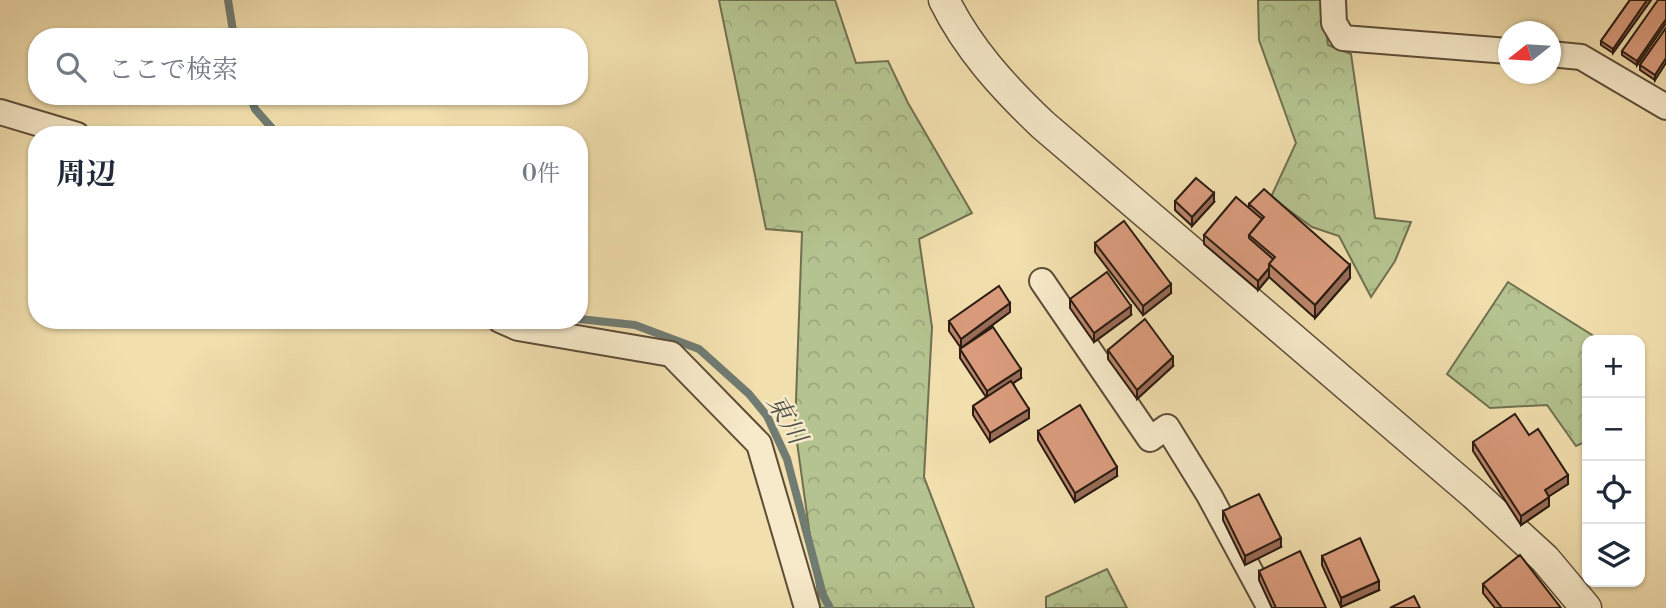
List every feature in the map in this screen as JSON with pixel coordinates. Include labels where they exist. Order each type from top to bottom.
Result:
[{"type":"street","points":[[944,0],[971,46],[1005,89],[1043,125],[1485,503],[1545,559],[1586,608]]},
{"type":"street","points":[[1333,0],[1334,23],[1343,38],[1498,50]]},
{"type":"street","points":[[1561,55],[1581,57],[1666,107]]},
{"type":"street","points":[[0,112],[47,126]]},
{"type":"street","points":[[1042,281],[1150,439],[1167,427],[1209,495],[1270,608]]},
{"type":"street","points":[[524,329],[671,354],[759,444],[807,608]]},
{"type":"green space","points":[[719,0],[835,0],[856,63],[888,61],[908,103],[972,213],[919,239],[932,327],[924,477],[974,608],[820,608],[795,428],[802,232],[766,229]]},
{"type":"green space","points":[[1258,0],[1322,0],[1328,45],[1351,54],[1375,218],[1411,222],[1395,261],[1371,297],[1339,236],[1312,227],[1271,197],[1296,143],[1259,40]]},
{"type":"green space","points":[[1508,282],[1592,335],[1582,335],[1582,443],[1576,446],[1547,405],[1490,408],[1447,374]]},
{"type":"green space","points":[[1107,569],[1127,608],[1046,608],[1046,597]]},
{"type":"building","points":[[1630,0],[1647,0],[1613,49],[1601,41]]},
{"type":"building","points":[[1658,0],[1666,0],[1666,19],[1637,61],[1622,51]]},
{"type":"building","points":[[1666,28],[1666,58],[1655,75],[1640,65]]},
{"type":"building","points":[[1196,178],[1214,193],[1192,217],[1175,201]]},
{"type":"building","points":[[1264,189],[1350,265],[1315,305],[1269,264],[1275,257],[1249,235],[1264,217],[1249,204]]},
{"type":"building","points":[[1236,197],[1262,219],[1249,238],[1273,259],[1258,281],[1204,235]]},
{"type":"building","points":[[1124,221],[1171,284],[1143,306],[1095,243]]},
{"type":"building","points":[[1107,272],[1131,306],[1094,333],[1070,299]]},
{"type":"building","points":[[999,286],[1010,303],[961,339],[949,321]]},
{"type":"building","points":[[1145,319],[1173,357],[1137,390],[1108,350]]},
{"type":"building","points":[[993,327],[1021,369],[987,391],[960,349]]},
{"type":"building","points":[[1011,381],[1029,409],[990,433],[973,406]]},
{"type":"building","points":[[1080,405],[1117,467],[1075,493],[1038,431]]},
{"type":"building","points":[[1515,414],[1529,435],[1538,429],[1568,475],[1545,490],[1549,497],[1521,516],[1473,442]]},
{"type":"building","points":[[1259,494],[1281,538],[1245,556],[1223,511]]},
{"type":"building","points":[[1360,538],[1379,581],[1341,598],[1322,556]]},
{"type":"building","points":[[1300,551],[1326,608],[1276,608],[1259,571]]},
{"type":"building","points":[[1520,555],[1561,608],[1502,608],[1483,584]]},
{"type":"building","points":[[1414,596],[1420,608],[1390,608]]},
{"type":"waterway","name":"東川","points":[[228,0],[233,28]]},
{"type":"waterway","name":"東川","points":[[253,105],[270,126]]},
{"type":"waterway","name":"東川","points":[[588,320],[635,325],[699,349],[749,394],[767,416],[787,459],[823,595],[830,608]]}]
